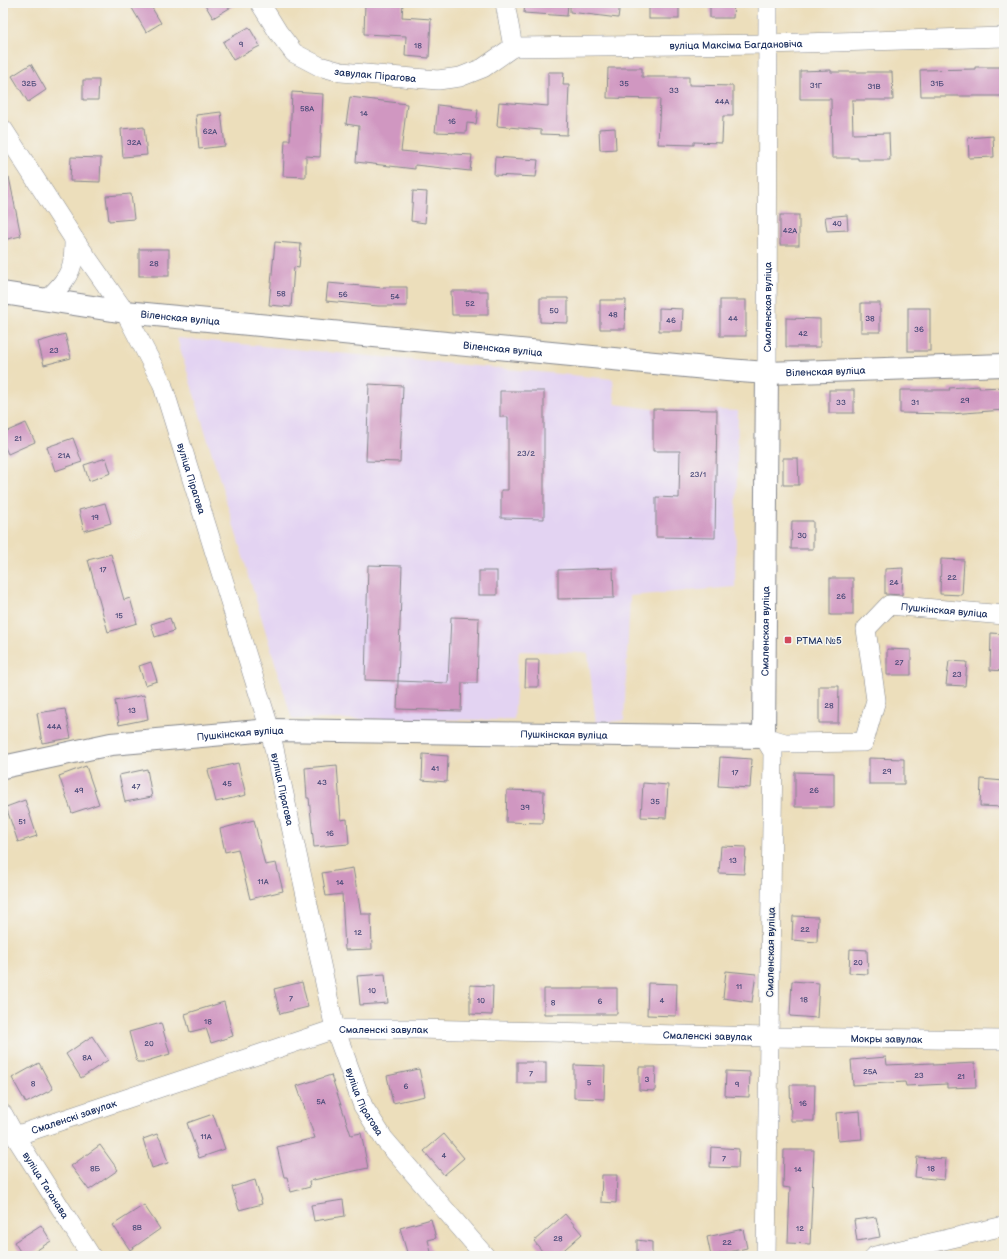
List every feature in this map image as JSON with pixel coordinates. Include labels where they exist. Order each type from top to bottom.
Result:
[{"type":"street","name":"завулак Пірагова","points":[[260,3],[278,32],[294,53],[319,66],[341,72],[438,80],[460,76],[483,68],[513,47]]},
{"type":"street","points":[[505,3],[513,47]]},
{"type":"street","name":"Смаленская вуліца","points":[[766,1256],[773,752],[764,737],[768,3]]},
{"type":"street","name":"вуліца Максіма Багдановіча","points":[[513,47],[768,44],[1004,37]]},
{"type":"street","name":"вуліца Пірагова","points":[[3,129],[74,239],[125,312],[162,383],[270,730],[335,1029],[363,1106],[384,1139],[485,1256]]},
{"type":"street","points":[[46,300],[58,289],[67,276],[73,260],[74,239]]},
{"type":"street","name":"Віленская вуліца","points":[[3,293],[125,312],[767,373],[1004,365]]},
{"type":"street","name":"Пушкінская вуліца","points":[[3,767],[111,744],[270,730],[764,737],[785,743],[864,742],[876,700],[866,629],[889,605],[1004,615]]},
{"type":"street","name":"Смаленскі завулак","points":[[15,1136],[335,1029],[416,1029],[769,1037]]},
{"type":"street","name":"Мокры завулак","points":[[769,1037],[1004,1040]]},
{"type":"street","name":"вуліца Таганава","points":[[3,1114],[15,1136],[91,1256]]},
{"type":"street","points":[[875,1256],[1004,1226]]},
{"type":"shaded area","points":[[177,338],[613,379],[615,404],[653,409],[738,411],[735,587],[630,596],[624,720],[596,724],[588,653],[519,651],[514,720],[292,719]]},
{"type":"building","points":[[129,3],[149,3],[161,23],[146,32]]},
{"type":"building","points":[[204,3],[238,3],[213,18]]},
{"type":"building","points":[[365,3],[403,3],[402,17],[431,19],[429,58],[405,56],[406,36],[364,34]]},
{"type":"building","points":[[525,3],[568,3],[567,16],[524,13]]},
{"type":"building","points":[[570,3],[620,3],[618,18],[570,12]]},
{"type":"building","points":[[649,3],[679,3],[679,19],[649,19]]},
{"type":"building","points":[[710,3],[734,3],[733,18],[710,18]]},
{"type":"building","points":[[249,27],[260,46],[233,60],[223,42]]},
{"type":"building","points":[[31,64],[46,90],[28,102],[12,76]]},
{"type":"building","points":[[975,67],[1004,67],[1004,96],[921,96],[920,70],[975,69]]},
{"type":"building","points":[[608,68],[642,68],[642,77],[689,77],[689,85],[733,86],[733,116],[723,116],[722,143],[694,142],[694,145],[658,144],[660,99],[607,98]]},
{"type":"building","points":[[831,70],[831,72],[892,72],[893,100],[852,100],[853,134],[889,133],[890,160],[832,158],[831,99],[800,99],[800,71]]},
{"type":"building","points":[[548,72],[564,72],[563,85],[569,85],[567,135],[541,134],[541,130],[497,126],[499,102],[548,106]]},
{"type":"building","points":[[83,80],[99,80],[98,100],[83,100]]},
{"type":"building","points":[[292,92],[323,94],[320,157],[306,156],[306,177],[283,176],[285,140],[290,140]]},
{"type":"building","points":[[350,97],[407,104],[401,151],[472,155],[470,171],[415,165],[415,169],[356,162],[359,126],[346,124]]},
{"type":"building","points":[[438,105],[478,110],[476,124],[467,123],[466,133],[435,132]]},
{"type":"building","points":[[221,112],[225,146],[199,149],[196,115]]},
{"type":"building","points":[[144,127],[147,155],[123,157],[121,129]]},
{"type":"building","points":[[615,128],[616,149],[600,150],[599,129]]},
{"type":"building","points":[[993,136],[994,157],[969,158],[968,138]]},
{"type":"building","points":[[71,157],[101,158],[100,182],[70,181]]},
{"type":"building","points":[[495,157],[538,160],[536,177],[494,175]]},
{"type":"building","points":[[9,177],[21,236],[3,240],[3,178]]},
{"type":"building","points":[[413,191],[427,192],[425,223],[411,221]]},
{"type":"building","points":[[131,194],[134,219],[109,221],[106,196]]},
{"type":"building","points":[[780,215],[799,215],[799,245],[780,245]]},
{"type":"building","points":[[847,215],[848,230],[827,231],[825,217]]},
{"type":"building","points":[[275,242],[301,244],[299,268],[294,267],[291,307],[269,305]]},
{"type":"building","points":[[139,249],[169,249],[169,276],[139,276]]},
{"type":"building","points":[[328,283],[383,288],[407,287],[407,306],[378,306],[326,301]]},
{"type":"building","points":[[451,291],[488,291],[488,315],[452,315]]},
{"type":"building","points":[[540,298],[568,298],[568,323],[540,322]]},
{"type":"building","points":[[600,300],[626,300],[625,329],[600,329]]},
{"type":"building","points":[[720,300],[746,300],[746,336],[720,336]]},
{"type":"building","points":[[861,303],[880,303],[880,332],[861,332]]},
{"type":"building","points":[[659,308],[683,309],[682,331],[659,331]]},
{"type":"building","points":[[908,308],[930,308],[930,351],[908,351]]},
{"type":"building","points":[[786,318],[820,319],[820,347],[786,347]]},
{"type":"building","points":[[65,334],[71,358],[44,365],[38,342]]},
{"type":"building","points":[[369,384],[403,386],[400,462],[366,461]]},
{"type":"building","points":[[979,386],[979,388],[1004,387],[1004,410],[951,414],[900,413],[900,390],[950,390],[949,388]]},
{"type":"building","points":[[829,390],[854,390],[854,413],[829,413]]},
{"type":"building","points":[[500,391],[544,391],[544,519],[501,518],[501,490],[508,490],[508,417],[500,417]]},
{"type":"building","points":[[653,409],[717,410],[715,538],[656,537],[656,497],[679,498],[680,451],[653,451]]},
{"type":"building","points":[[26,423],[35,442],[8,454],[3,443],[3,433]]},
{"type":"building","points":[[73,438],[82,462],[55,471],[47,447]]},
{"type":"building","points":[[106,458],[111,473],[89,481],[84,465]]},
{"type":"building","points":[[783,458],[798,458],[799,485],[783,485]]},
{"type":"building","points":[[105,503],[111,523],[84,531],[79,510]]},
{"type":"building","points":[[792,521],[813,521],[813,549],[791,549]]},
{"type":"building","points":[[111,554],[124,600],[130,598],[137,623],[108,632],[88,560]]},
{"type":"building","points":[[941,559],[964,560],[962,595],[940,594]]},
{"type":"building","points":[[368,565],[402,566],[398,681],[365,680]]},
{"type":"building","points":[[613,568],[614,598],[558,599],[558,570]]},
{"type":"building","points":[[903,568],[902,595],[885,594],[885,569]]},
{"type":"building","points":[[479,571],[497,571],[497,595],[479,595]]},
{"type":"building","points":[[830,578],[853,578],[853,615],[830,615]]},
{"type":"building","points":[[451,617],[479,618],[477,683],[462,683],[461,711],[397,709],[398,681],[448,683]]},
{"type":"building","points":[[170,618],[174,631],[155,637],[151,624]]},
{"type":"building","points":[[991,633],[1004,634],[1004,671],[990,670]]},
{"type":"building","points":[[887,649],[911,650],[911,675],[887,675]]},
{"type":"building","points":[[526,660],[539,660],[538,687],[525,687]]},
{"type":"building","points":[[949,661],[967,662],[965,686],[946,685]]},
{"type":"building","points":[[151,662],[157,681],[145,685],[139,666]]},
{"type":"building","points":[[819,686],[839,686],[838,723],[819,723]]},
{"type":"building","points":[[144,695],[148,719],[119,725],[115,701]]},
{"type":"building","points":[[65,709],[71,738],[42,743],[37,713]]},
{"type":"building","points":[[423,754],[448,756],[447,782],[422,780]]},
{"type":"building","points":[[720,757],[752,759],[750,788],[718,786]]},
{"type":"building","points":[[869,758],[904,759],[904,784],[869,784]]},
{"type":"building","points":[[238,763],[246,795],[216,802],[208,770]]},
{"type":"building","points":[[337,765],[341,820],[347,819],[349,844],[314,847],[309,798],[307,798],[305,768]]},
{"type":"building","points":[[86,766],[99,804],[72,813],[59,776]]},
{"type":"building","points":[[147,769],[152,797],[125,802],[119,775]]},
{"type":"building","points":[[795,772],[834,773],[834,807],[795,807]]},
{"type":"building","points":[[981,779],[1004,781],[1003,807],[980,806]]},
{"type":"building","points":[[643,783],[668,785],[666,818],[641,817]]},
{"type":"building","points":[[507,790],[544,791],[543,823],[506,822]]},
{"type":"building","points":[[25,800],[37,836],[18,842],[6,807]]},
{"type":"building","points":[[254,820],[265,865],[276,863],[283,891],[250,899],[238,849],[225,852],[220,829]]},
{"type":"building","points":[[721,846],[746,847],[744,874],[719,873]]},
{"type":"building","points":[[353,868],[361,914],[371,914],[372,949],[345,950],[342,894],[326,896],[322,873]]},
{"type":"building","points":[[793,916],[818,917],[817,942],[792,940]]},
{"type":"building","points":[[850,949],[867,950],[868,974],[849,973]]},
{"type":"building","points":[[726,971],[756,974],[752,1002],[723,998]]},
{"type":"building","points":[[385,974],[388,1003],[360,1005],[357,976]]},
{"type":"building","points":[[792,981],[819,983],[817,1018],[790,1016]]},
{"type":"building","points":[[302,982],[308,1007],[280,1014],[274,989]]},
{"type":"building","points":[[648,983],[677,984],[676,1016],[647,1015]]},
{"type":"building","points":[[470,985],[493,986],[492,1015],[470,1014]]},
{"type":"building","points":[[617,988],[617,1014],[544,1014],[544,989]]},
{"type":"building","points":[[224,1002],[233,1036],[211,1043],[206,1028],[190,1032],[185,1014]]},
{"type":"building","points":[[161,1023],[170,1054],[143,1062],[137,1062],[129,1032]]},
{"type":"building","points":[[92,1036],[108,1060],[81,1078],[66,1054]]},
{"type":"building","points":[[886,1057],[887,1065],[975,1063],[976,1087],[947,1088],[947,1084],[906,1086],[905,1082],[853,1085],[851,1060]]},
{"type":"building","points":[[517,1062],[546,1062],[546,1083],[517,1083]]},
{"type":"building","points":[[39,1063],[53,1089],[26,1103],[12,1078]]},
{"type":"building","points":[[574,1065],[605,1066],[604,1099],[574,1098]]},
{"type":"building","points":[[639,1067],[656,1067],[655,1091],[639,1090]]},
{"type":"building","points":[[419,1069],[425,1096],[393,1103],[387,1076]]},
{"type":"building","points":[[726,1071],[750,1072],[749,1097],[725,1096]]},
{"type":"building","points":[[331,1075],[351,1135],[361,1133],[368,1168],[309,1181],[310,1187],[291,1192],[287,1177],[284,1177],[277,1147],[315,1138],[297,1086]]},
{"type":"building","points":[[790,1085],[815,1085],[814,1121],[791,1121]]},
{"type":"building","points":[[860,1111],[862,1139],[838,1141],[836,1113]]},
{"type":"building","points":[[213,1114],[225,1149],[199,1158],[187,1123]]},
{"type":"building","points":[[157,1134],[161,1141],[168,1163],[152,1168],[143,1139]]},
{"type":"building","points":[[444,1134],[464,1158],[444,1175],[424,1151]]},
{"type":"building","points":[[100,1145],[118,1170],[89,1190],[71,1166]]},
{"type":"building","points":[[711,1147],[739,1149],[738,1168],[710,1167]]},
{"type":"building","points":[[784,1150],[814,1150],[810,1244],[788,1243],[790,1188],[783,1187]]},
{"type":"building","points":[[917,1157],[946,1159],[944,1180],[915,1177]]},
{"type":"building","points":[[602,1175],[617,1175],[616,1203],[601,1202]]},
{"type":"building","points":[[255,1180],[262,1204],[239,1210],[232,1187]]},
{"type":"building","points":[[343,1200],[345,1216],[314,1221],[311,1205]]},
{"type":"building","points":[[144,1205],[160,1229],[130,1250],[113,1225]]},
{"type":"building","points":[[565,1214],[582,1234],[557,1256],[546,1256],[534,1241]]},
{"type":"building","points":[[876,1217],[880,1237],[857,1241],[854,1220]]},
{"type":"building","points":[[431,1219],[436,1238],[428,1240],[432,1256],[408,1256],[400,1228]]},
{"type":"building","points":[[41,1225],[51,1241],[28,1256],[23,1256],[14,1242]]},
{"type":"building","points":[[743,1229],[747,1248],[711,1256],[707,1237]]},
{"type":"building","points":[[637,1240],[652,1242],[652,1256],[637,1256]]},
{"type":"place","name":"РТМА №5","points":[[788,640]]}]
